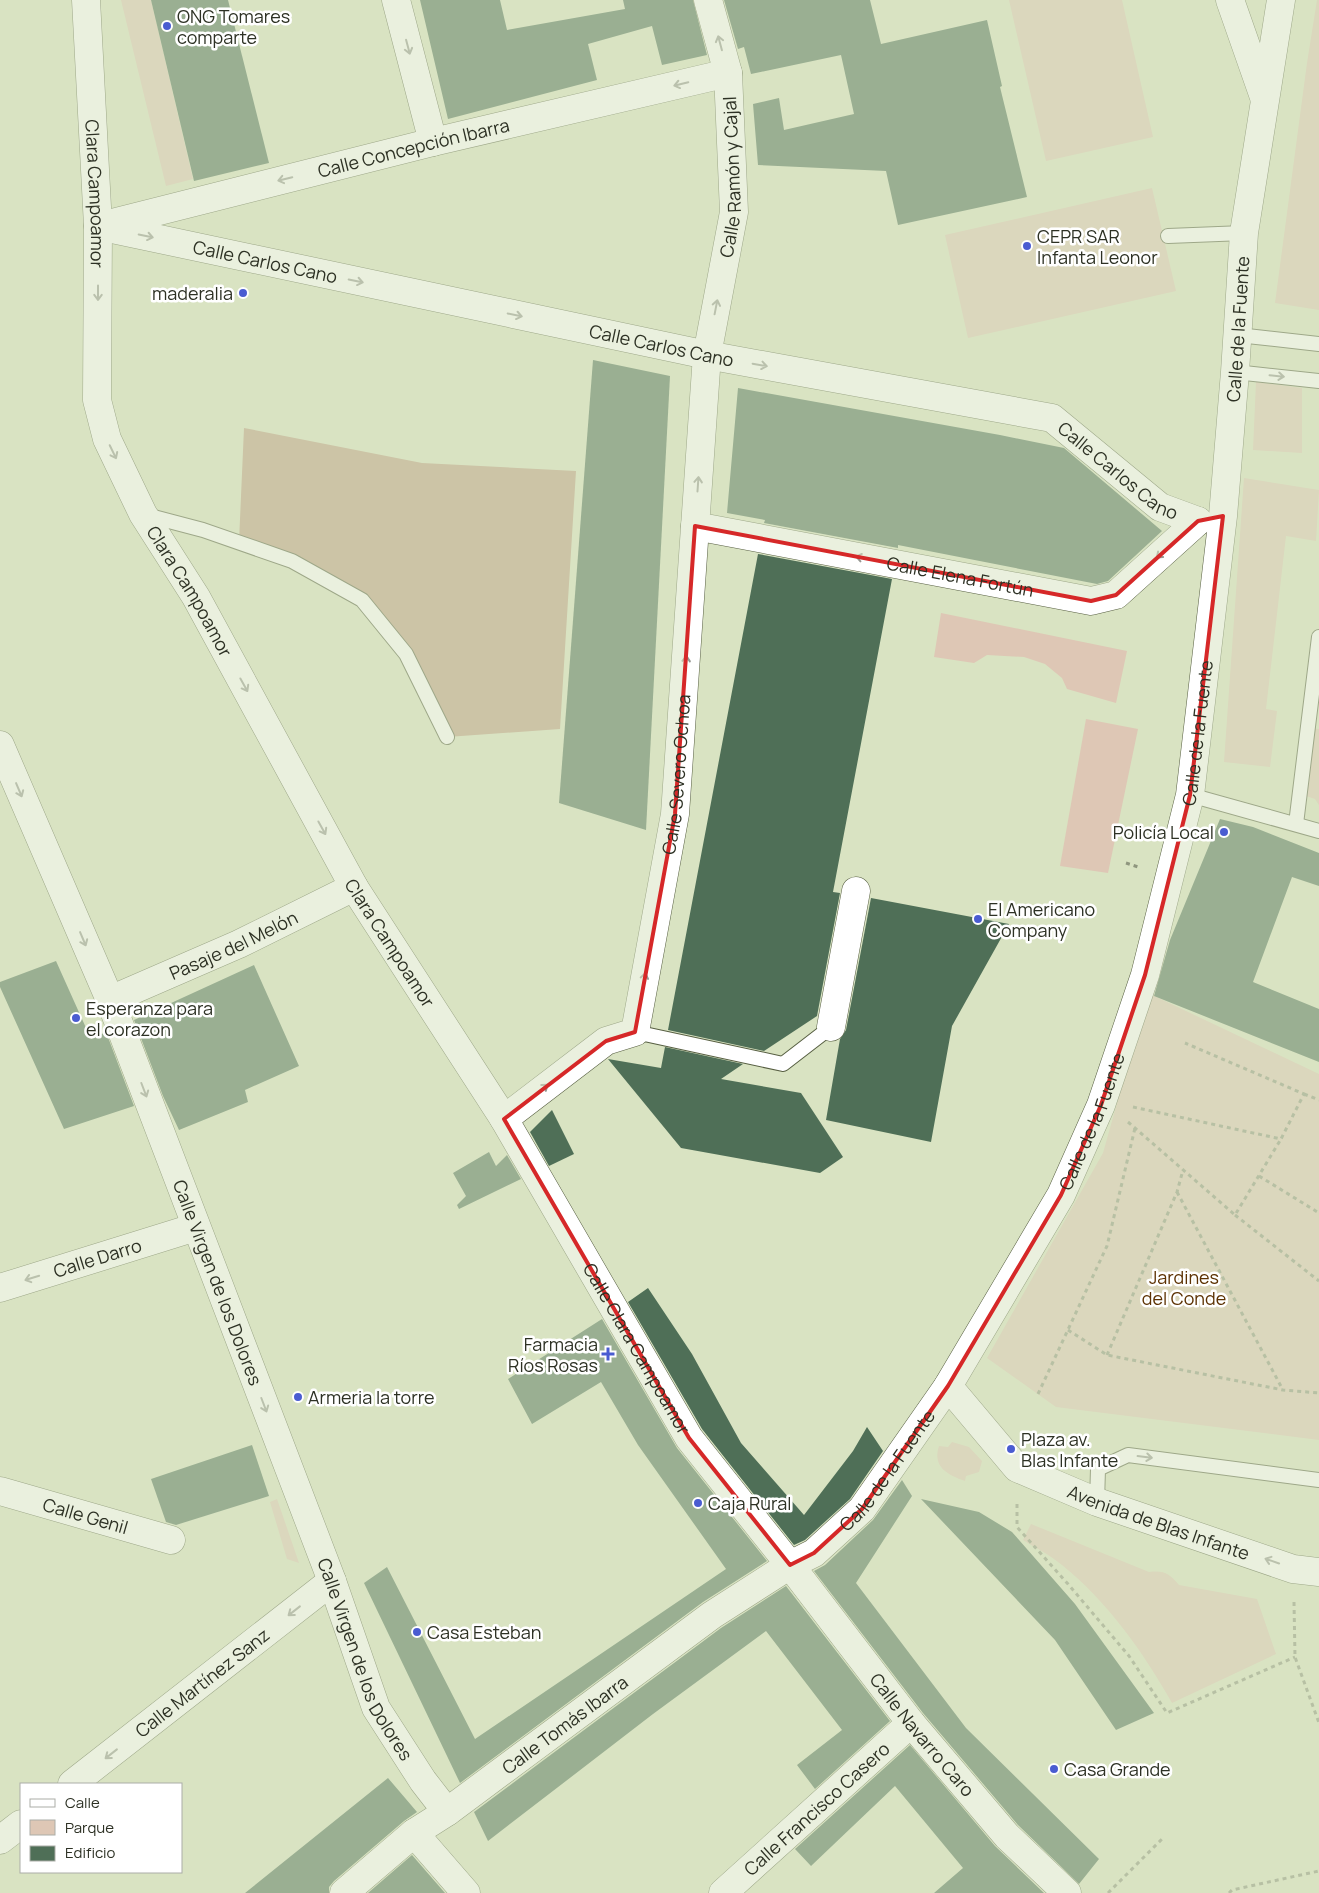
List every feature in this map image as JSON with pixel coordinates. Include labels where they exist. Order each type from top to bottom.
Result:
[{"type":"street","name":"Clara Campoamor","points":[[86,0],[88,8],[98,226],[97,400],[107,439],[143,514],[196,597],[354,887],[504,1119]]},
{"type":"street","points":[[396,0],[433,142]]},
{"type":"street","name":"Calle Ramón y Cajal","points":[[707,355],[734,212],[728,73],[708,0]]},
{"type":"street","points":[[1230,0],[1265,100]]},
{"type":"street","name":"Calle de la Fuente","points":[[790,1565],[814,1553],[862,1509],[948,1386],[1061,1195],[1103,1100],[1145,974],[1190,794],[1210,518],[1235,372],[1244,233],[1281,0]]},
{"type":"street","name":"Calle Concepción Ibarra","points":[[98,226],[433,142],[728,73]]},
{"type":"street","name":"Calle Carlos Cano","points":[[98,226],[707,355],[1052,418],[1160,507],[1210,518]]},
{"type":"street","name":"Calle Severo Ochoa","points":[[634,1032],[675,814],[707,355]]},
{"type":"street","name":"Calle Elena Fortún","points":[[695,526],[1091,602],[1116,595],[1210,518]]},
{"type":"street","name":"Calle Virgen de los Dolores","points":[[0,745],[110,1000],[332,1581],[376,1708],[423,1781],[447,1812]]},
{"type":"street","name":"Pasaje del Melón","points":[[110,1000],[240,944],[354,887]]},
{"type":"street","points":[[831,1027],[856,891]]},
{"type":"street","points":[[504,1119],[606,1041],[634,1032]]},
{"type":"street","name":"Calle Clara Campoamor","points":[[504,1119],[690,1438],[790,1565]]},
{"type":"street","name":"Calle Darro","points":[[0,1288],[196,1227]]},
{"type":"street","name":"Avenida de Blas Infante","points":[[948,1386],[1016,1468],[1097,1502],[1306,1570]]},
{"type":"street","name":"Calle Genil","points":[[0,1491],[171,1540]]},
{"type":"street","name":"Calle Navarro Caro","points":[[790,1565],[911,1723],[1008,1836],[1067,1893]]},
{"type":"street","name":"Calle Tomás Ibarra","points":[[344,1893],[414,1834],[447,1812],[712,1615],[790,1565]]},
{"type":"street","name":"Calle Martínez Sanz","points":[[73,1783],[332,1581]]},
{"type":"street","name":"Calle Francisco Casero","points":[[723,1893],[911,1723]]},
{"type":"street","points":[[0,1840],[20,1825]]},
{"type":"street","points":[[414,1834],[466,1893]]},
{"type":"lane","points":[[1168,236],[1244,233]]},
{"type":"lane","points":[[1238,335],[1319,344]]},
{"type":"lane","points":[[1235,372],[1319,381]]},
{"type":"lane","points":[[143,514],[203,530],[292,561],[362,600],[406,654],[447,737]]},
{"type":"lane","points":[[1296,824],[1319,637]]},
{"type":"lane","points":[[1190,794],[1319,831]]},
{"type":"lane","points":[[634,1032],[783,1064],[831,1027]]},
{"type":"lane","points":[[1097,1502],[1098,1469],[1128,1455],[1319,1480]]},
{"type":"path","points":[[1185,1043],[1319,1100]]},
{"type":"path","points":[[1235,1215],[1281,1139],[1304,1094]]},
{"type":"path","points":[[1103,1100],[1235,1215],[1319,1281]]},
{"type":"path","points":[[1103,1100],[1281,1139]]},
{"type":"path","points":[[1038,1394],[1107,1246],[1135,1128]]},
{"type":"path","points":[[1107,1355],[1177,1192],[1183,1170]]},
{"type":"path","points":[[1259,1176],[1319,1213]]},
{"type":"path","points":[[1177,1192],[1283,1390]]},
{"type":"path","points":[[1068,1330],[1107,1355],[1283,1390],[1319,1393]]},
{"type":"path","points":[[1016,1468],[1017,1527],[1129,1656],[1167,1713],[1295,1657]]},
{"type":"path","points":[[1306,1570],[1295,1657],[1319,1723]]},
{"type":"path","points":[[1108,1893],[1164,1837]]},
{"type":"path","points":[[1229,1893],[1232,1890],[1319,1871]]},
{"type":"highlighted area","points":[[1223,516],[1190,795],[1145,975],[1101,1105],[1061,1195],[948,1386],[862,1509],[814,1553],[790,1565],[689,1438],[504,1119],[606,1041],[635,1032],[675,814],[695,526],[1091,601],[1116,595],[1198,521]]},
{"type":"green space","points":[[121,0],[151,0],[193,179],[166,186]]},
{"type":"green space","points":[[1009,0],[1122,0],[1153,137],[1046,161]]},
{"type":"green space","points":[[1317,0],[1319,0],[1319,310],[1275,303]]},
{"type":"green space","points":[[1152,188],[1176,291],[968,338],[945,235]]},
{"type":"green space","points":[[1256,382],[1302,388],[1302,453],[1253,450]]},
{"type":"green space","points":[[1244,478],[1319,490],[1316,541],[1286,536],[1266,709],[1277,711],[1270,767],[1224,762]]},
{"type":"green space","points":[[941,613],[1127,651],[1116,703],[1067,689],[1062,678],[1045,664],[1024,657],[987,655],[974,663],[934,657]]},
{"type":"green space","points":[[1086,719],[1138,729],[1108,873],[1060,866]]},
{"type":"green space","points":[[1308,728],[1319,729],[1319,805],[1315,799],[1300,794]]},
{"type":"green space","name":"Jardines del Conde","points":[[1148,993],[1319,1074],[1319,1440],[1056,1407],[987,1358],[1103,1153]]},
{"type":"green space","points":[[952,1442],[969,1447],[982,1461],[979,1472],[966,1476],[965,1481],[947,1473],[940,1465],[938,1459],[939,1446],[948,1447]]},
{"type":"green space","points":[[277,1499],[299,1563],[287,1559],[270,1502]]},
{"type":"green space","points":[[1031,1524],[1149,1572],[1166,1574],[1179,1585],[1257,1599],[1276,1654],[1172,1703],[1137,1647],[1109,1611],[1078,1579],[1057,1561],[1023,1540]]},
{"type":"shaded area","points":[[244,428],[422,463],[576,471],[560,729],[447,737],[406,654],[362,600],[239,542]]},
{"type":"building","points":[[151,0],[228,0],[269,163],[194,181]]},
{"type":"building","points":[[420,0],[500,0],[507,30],[625,9],[623,0],[693,0],[707,55],[662,65],[652,26],[588,44],[597,80],[448,119]]},
{"type":"building","points":[[724,0],[870,0],[881,44],[987,20],[1002,86],[1000,87],[1027,197],[898,225],[886,171],[758,165],[753,104],[779,98],[784,130],[854,114],[841,55],[751,74],[744,47],[738,49]]},
{"type":"building","points":[[593,360],[670,376],[646,830],[559,803]]},
{"type":"building","points":[[738,388],[1064,448],[1162,531],[1108,581],[1097,584],[898,545],[898,548],[764,523],[765,520],[727,513]]},
{"type":"building","points":[[758,554],[892,579],[833,892],[840,893],[817,1016],[764,1051],[668,1030]]},
{"type":"building","points":[[1220,819],[1253,827],[1319,853],[1319,886],[1292,877],[1253,982],[1319,1009],[1319,1062],[1154,996],[1170,940]]},
{"type":"building","points":[[871,898],[1009,924],[952,1026],[931,1142],[826,1120],[840,1039],[846,1030]]},
{"type":"building","points":[[56,961],[91,1039],[106,1032],[134,1106],[64,1129],[0,987],[0,982]]},
{"type":"building","points":[[254,965],[299,1066],[245,1090],[248,1102],[179,1130],[163,1096],[134,1020]]},
{"type":"building","points":[[665,1047],[743,1064],[721,1079],[801,1093],[843,1157],[820,1173],[681,1148],[608,1059],[661,1068]]},
{"type":"building","points":[[552,1110],[574,1154],[549,1166],[530,1132]]},
{"type":"building","points":[[489,1152],[496,1166],[507,1155],[521,1179],[459,1209],[457,1205],[466,1196],[453,1173]]},
{"type":"building","points":[[648,1288],[692,1354],[741,1443],[804,1515],[853,1451],[867,1427],[883,1451],[850,1499],[805,1540],[794,1545],[702,1429],[628,1302]]},
{"type":"building","points":[[602,1319],[677,1448],[767,1561],[703,1602],[460,1783],[364,1583],[387,1567],[475,1739],[726,1569],[638,1445],[601,1382],[532,1424],[508,1379]]},
{"type":"building","points":[[252,1445],[269,1496],[176,1525],[166,1522],[151,1479]]},
{"type":"building","points":[[902,1480],[912,1496],[856,1583],[966,1728],[1099,1859],[1079,1884],[1018,1825],[923,1713],[814,1571],[825,1565],[873,1520]]},
{"type":"building","points":[[921,1499],[979,1512],[1012,1532],[1075,1604],[1154,1713],[1116,1730],[1055,1640]]},
{"type":"building","points":[[786,1586],[890,1721],[815,1789],[797,1765],[842,1730],[766,1631],[653,1714],[488,1841],[474,1812],[721,1628]]},
{"type":"building","points":[[910,1745],[995,1846],[1044,1893],[934,1893],[963,1868],[895,1786],[811,1866],[795,1849]]},
{"type":"building","points":[[388,1778],[417,1812],[334,1881],[329,1887],[329,1893],[245,1893]]},
{"type":"building","points":[[412,1855],[445,1893],[368,1893]]},
{"type":"place","name":"ONG Tomares comparte","points":[[167,26]]},
{"type":"place","name":"CEPR SAR Infanta Leonor","points":[[1027,246]]},
{"type":"place","name":"maderalia","points":[[243,293]]},
{"type":"place","name":"Policía Local","points":[[1224,832]]},
{"type":"place","name":"El Americano Company","points":[[978,919]]},
{"type":"place","name":"Esperanza para el corazon","points":[[76,1018]]},
{"type":"place","name":"Farmacia Ríos Rosas","points":[[608,1354]]},
{"type":"place","name":"Armeria la torre","points":[[298,1397]]},
{"type":"place","name":"Plaza av. Blas Infante","points":[[1011,1449]]},
{"type":"place","name":"Caja Rural","points":[[698,1503]]},
{"type":"place","name":"Casa Esteban","points":[[417,1632]]},
{"type":"place","name":"Casa Grande","points":[[1054,1769]]}]
